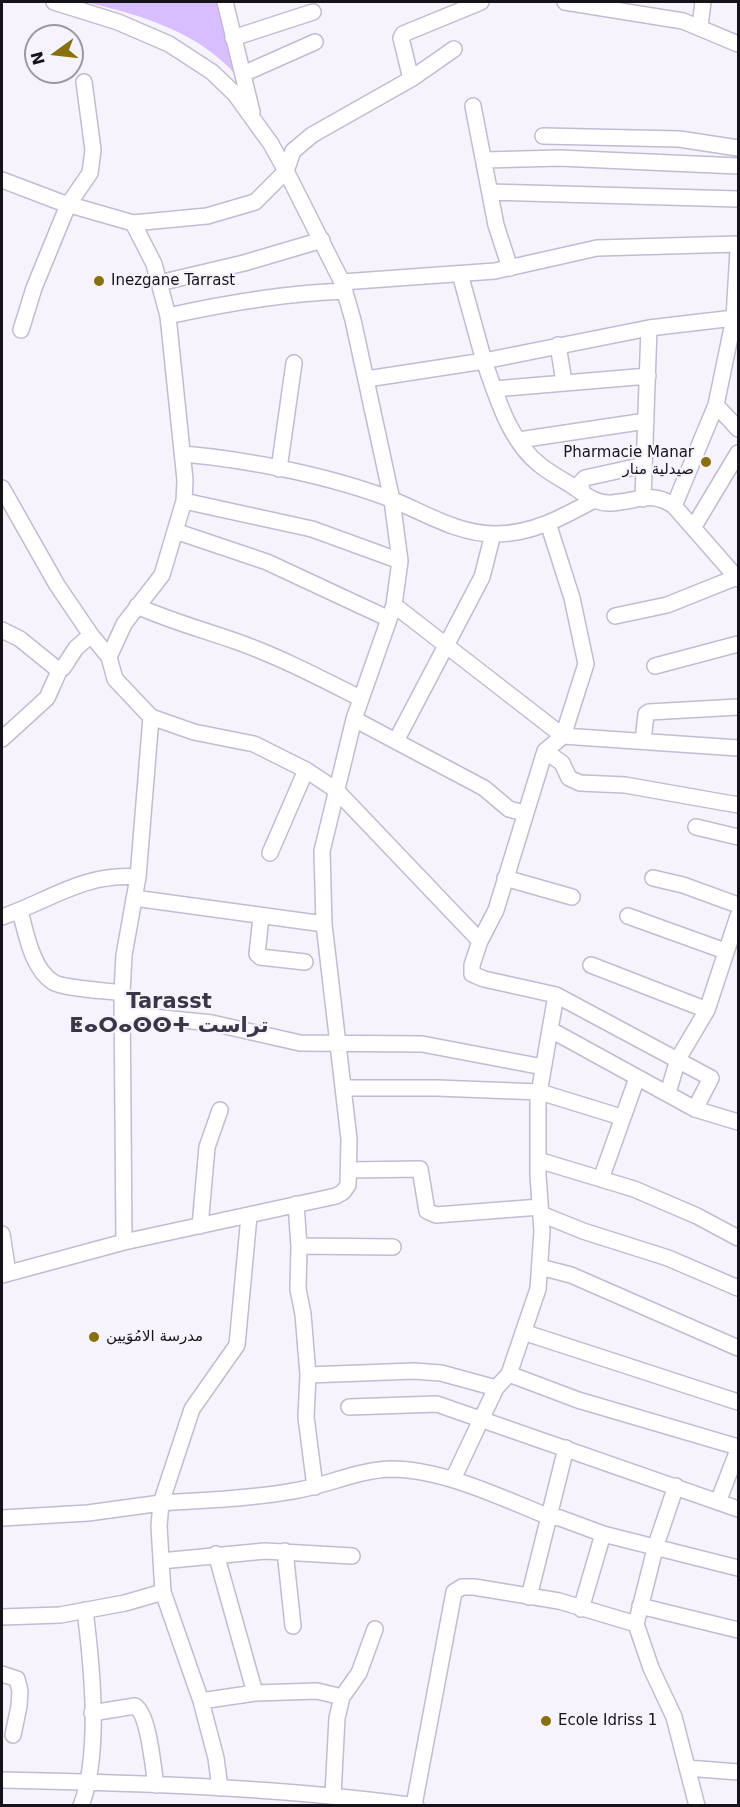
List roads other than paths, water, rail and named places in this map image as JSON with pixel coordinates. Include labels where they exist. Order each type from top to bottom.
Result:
[{"type":"street","points":[[2,1234],[5,1274],[124,1242],[249,1216],[343,1192],[348,1185],[350,1170],[343,1088],[324,924],[322,851],[354,719],[391,611],[400,561],[392,500],[367,380],[343,286],[286,171],[254,118],[212,72],[169,44],[118,22],[54,2]]},
{"type":"street","points":[[225,2],[254,118]]},
{"type":"street","points":[[411,79],[401,38],[403,34],[481,2]]},
{"type":"street","points":[[565,2],[700,26],[738,44]]},
{"type":"street","points":[[700,26],[703,2]]},
{"type":"street","points":[[233,38],[313,12]]},
{"type":"street","points":[[243,74],[315,42]]},
{"type":"street","points":[[2,180],[68,205],[133,223],[207,216],[243,207],[255,202],[286,171],[293,151],[312,135],[411,79],[454,49]]},
{"type":"street","points":[[21,330],[34,288],[68,205],[85,183],[93,161],[84,82]]},
{"type":"street","points":[[473,106],[496,225],[510,268]]},
{"type":"street","points":[[543,136],[679,139],[738,148]]},
{"type":"street","points":[[484,160],[559,159],[738,166]]},
{"type":"street","points":[[490,192],[738,199]]},
{"type":"street","points":[[110,657],[124,624],[162,574],[184,501],[184,454],[175,405],[174,356],[168,316],[154,264],[133,223]]},
{"type":"street","points":[[159,283],[244,263],[322,240]]},
{"type":"street","points":[[168,316],[237,300],[510,268],[573,251],[597,248],[738,244]]},
{"type":"street","points":[[674,506],[716,405],[736,318],[738,250]]},
{"type":"street","points":[[460,274],[494,389],[519,440],[540,465],[588,496],[607,503],[663,498],[674,506],[738,578],[667,605],[615,616]]},
{"type":"street","points":[[367,380],[484,361],[649,328],[736,318]]},
{"type":"street","points":[[643,499],[649,328]]},
{"type":"street","points":[[558,345],[564,382]]},
{"type":"street","points":[[279,469],[294,363]]},
{"type":"street","points":[[494,389],[648,376]]},
{"type":"street","points":[[716,405],[738,429]]},
{"type":"street","points":[[519,440],[646,421]]},
{"type":"street","points":[[693,528],[738,453]]},
{"type":"street","points":[[184,454],[231,458],[279,469],[392,500],[445,524],[474,532],[494,534],[521,531],[548,523],[588,496]]},
{"type":"street","points":[[588,496],[582,482],[585,478],[644,465]]},
{"type":"street","points":[[2,488],[57,585],[91,635],[110,657],[115,679],[151,717],[194,732],[254,744],[306,770],[336,790],[480,941]]},
{"type":"street","points":[[184,501],[312,529],[400,561]]},
{"type":"street","points":[[548,523],[572,598],[586,656],[585,672],[563,736],[545,751],[524,813],[496,910],[480,941],[472,965],[472,974],[484,979],[556,995],[711,1078],[705,1095],[695,1109]]},
{"type":"street","points":[[175,531],[267,562],[391,611],[448,646],[563,736],[738,748]]},
{"type":"street","points":[[397,740],[482,577],[494,534]]},
{"type":"street","points":[[137,606],[173,622],[287,661],[360,699]]},
{"type":"street","points":[[2,630],[20,639],[60,669]]},
{"type":"street","points":[[2,739],[47,698],[60,669],[76,648],[91,635]]},
{"type":"street","points":[[655,666],[738,644]]},
{"type":"street","points":[[643,741],[647,712],[738,707]]},
{"type":"street","points":[[124,1242],[122,993],[124,955],[138,877],[151,717]]},
{"type":"street","points":[[354,719],[484,788],[508,809],[524,813]]},
{"type":"street","points":[[545,751],[562,763],[569,778],[580,783],[625,785],[738,805]]},
{"type":"street","points":[[270,853],[306,770]]},
{"type":"street","points":[[696,827],[738,837]]},
{"type":"street","points":[[2,917],[83,882],[112,875],[138,877]]},
{"type":"street","points":[[505,878],[572,897]]},
{"type":"street","points":[[653,878],[683,885],[738,905]]},
{"type":"street","points":[[134,898],[324,924]]},
{"type":"street","points":[[20,911],[33,953],[44,973],[54,983],[122,993]]},
{"type":"street","points":[[628,916],[725,951]]},
{"type":"street","points":[[668,1094],[678,1059],[707,1010],[738,916]]},
{"type":"street","points":[[261,917],[256,954],[260,957],[305,962]]},
{"type":"street","points":[[591,965],[707,1010]]},
{"type":"street","points":[[453,1479],[496,1388],[509,1374],[533,1306],[540,1268],[541,1210],[538,1160],[540,1092],[556,995]]},
{"type":"street","points":[[122,1014],[212,1023],[300,1043],[422,1044],[543,1067]]},
{"type":"street","points":[[551,1030],[695,1109],[738,1122]]},
{"type":"street","points":[[601,1179],[621,1117],[637,1078]]},
{"type":"street","points":[[343,1088],[436,1088],[540,1092],[621,1117]]},
{"type":"street","points":[[200,1226],[207,1147],[220,1110]]},
{"type":"street","points":[[538,1160],[667,1202],[738,1238]]},
{"type":"street","points":[[350,1170],[420,1169],[427,1210],[436,1215],[541,1210],[583,1231],[668,1258],[738,1288]]},
{"type":"street","points":[[296,1204],[299,1246],[298,1289],[303,1314],[308,1375],[306,1417],[315,1487]]},
{"type":"street","points":[[220,1788],[216,1758],[201,1701],[163,1592],[159,1526],[161,1503],[192,1409],[237,1345],[249,1216]]},
{"type":"street","points":[[299,1246],[393,1247]]},
{"type":"street","points":[[540,1268],[571,1275],[738,1348]]},
{"type":"street","points":[[523,1332],[738,1402]]},
{"type":"street","points":[[308,1375],[414,1371],[441,1373],[496,1388]]},
{"type":"street","points":[[509,1374],[578,1400],[738,1448],[718,1502]]},
{"type":"street","points":[[349,1407],[437,1404],[738,1509]]},
{"type":"street","points":[[529,1597],[547,1516],[566,1448]]},
{"type":"street","points":[[2,1518],[88,1513],[161,1503],[290,1492],[315,1487],[355,1474],[391,1469],[453,1479],[547,1516],[560,1518],[603,1534],[656,1545],[738,1568]]},
{"type":"street","points":[[676,1486],[656,1545],[636,1624],[651,1668],[674,1717],[697,1806]]},
{"type":"street","points":[[581,1608],[603,1534]]},
{"type":"street","points":[[161,1561],[216,1554],[285,1551],[352,1556]]},
{"type":"street","points":[[285,1551],[294,1626]]},
{"type":"street","points":[[216,1554],[255,1693]]},
{"type":"street","points":[[2,1780],[86,1797],[156,1785],[333,1795],[415,1805],[454,1592],[462,1587],[474,1587],[559,1601],[636,1624]]},
{"type":"street","points":[[2,1617],[43,1617],[85,1611],[163,1592]]},
{"type":"street","points":[[640,1606],[738,1630]]},
{"type":"street","points":[[85,1611],[92,1713],[86,1797]]},
{"type":"street","points":[[333,1795],[337,1718],[342,1696],[359,1672],[375,1629]]},
{"type":"street","points":[[2,1674],[17,1679],[20,1691],[13,1735]]},
{"type":"street","points":[[201,1701],[255,1693],[317,1691],[342,1696]]},
{"type":"street","points":[[92,1713],[135,1706],[140,1709],[145,1722],[156,1785]]},
{"type":"street","points":[[687,1768],[738,1772]]},
{"type":"street","points":[[254,1806],[255,1790]]},
{"type":"place","name":"Inezgane Tarrast","points":[[99,281]]},
{"type":"place","name":"Pharmacie Manar صيدلية منار","points":[[706,462]]},
{"type":"place","name":"مدرسة الامُوَيين","points":[[94,1337]]},
{"type":"place","name":"Ecole Idriss 1","points":[[546,1721]]},
{"type":"district","name":"Tarasst ⵟⴰⵔⴰⵙⵙⵜ تراست","points":[[169,1015]]}]
